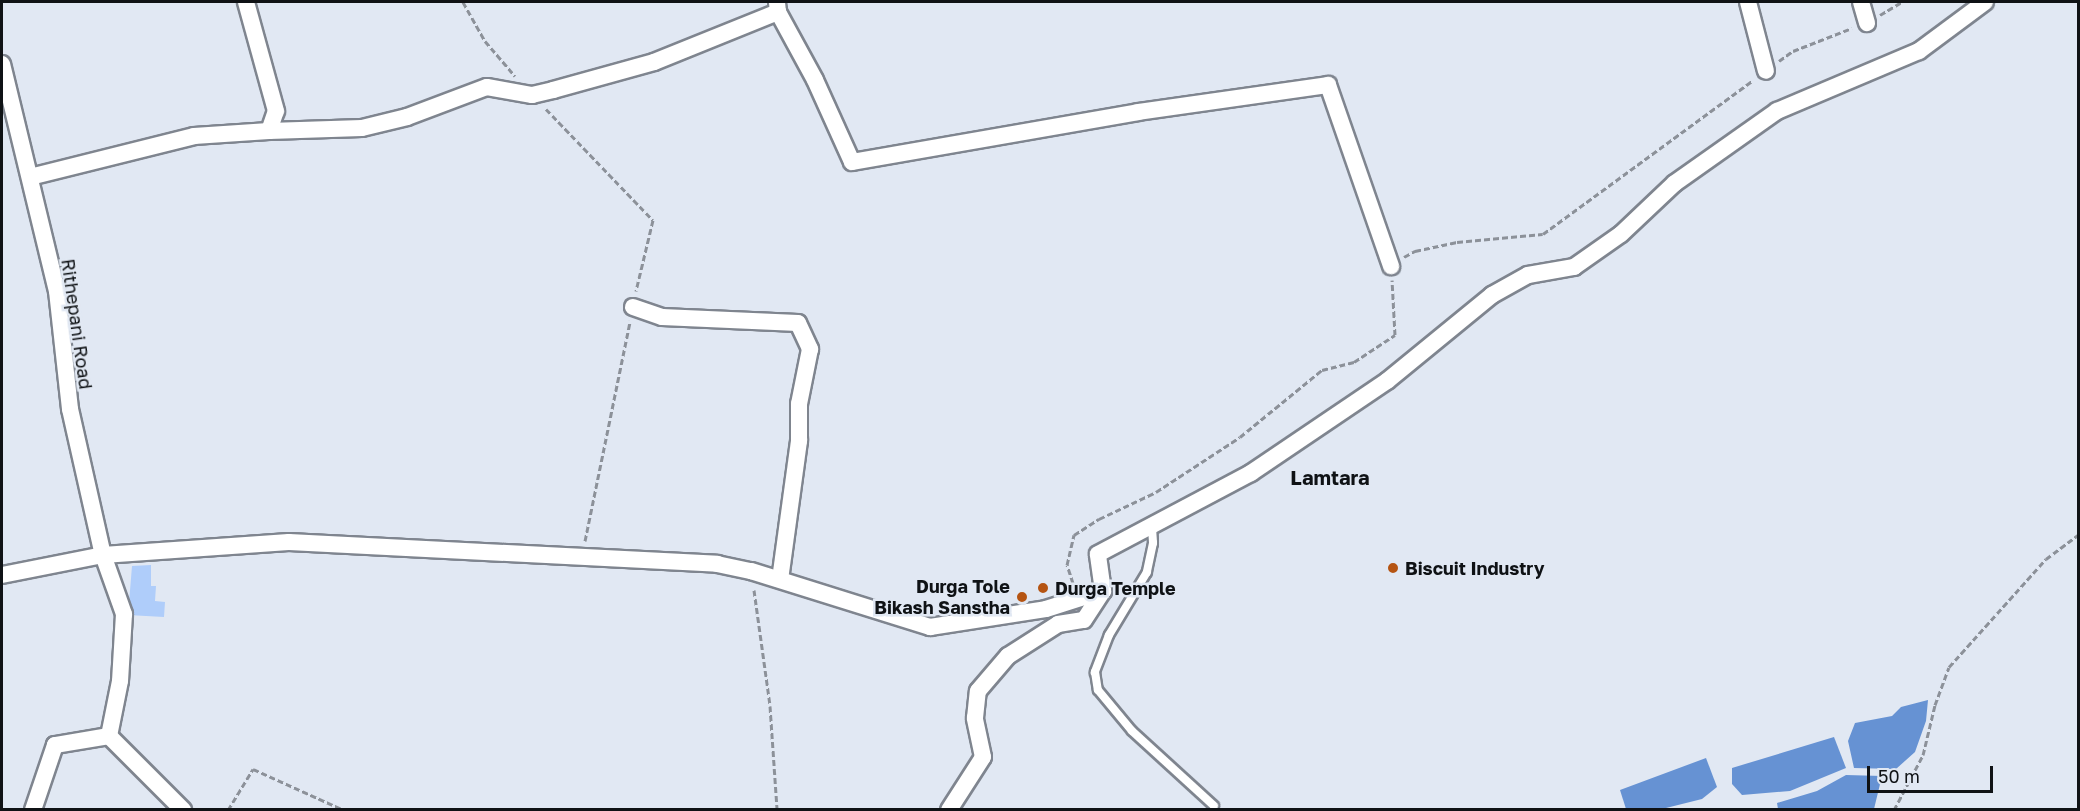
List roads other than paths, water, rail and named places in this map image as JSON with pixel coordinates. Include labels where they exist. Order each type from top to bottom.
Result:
[{"type":"street","points":[[246,2],[276,111],[269,131]]},
{"type":"street","points":[[1748,2],[1766,71]]},
{"type":"street","points":[[1861,2],[1867,23]]},
{"type":"street","points":[[949,810],[983,757],[975,718],[978,691],[1008,656],[1058,624],[1084,620],[1103,591],[1098,554],[1152,528],[1251,473],[1387,381],[1492,295],[1528,275],[1574,267],[1621,234],[1675,183],[1777,111],[1919,51],[1985,2]]},
{"type":"street","points":[[30,177],[194,136],[362,128],[407,117],[488,87],[532,95],[654,62],[777,7],[815,80],[852,162],[1138,112],[1328,85],[1390,266]]},
{"type":"street","name":"Rithepani Road","points":[[2,64],[57,291],[70,409],[103,555],[124,614],[120,681],[109,736]]},
{"type":"street","points":[[633,307],[662,317],[798,323],[810,349],[780,579]]},
{"type":"street","points":[[2,575],[103,555],[289,542],[664,559],[751,571],[930,627],[1046,609],[1103,591]]},
{"type":"street","points":[[33,810],[55,745],[109,736],[183,810]]},
{"type":"lane","points":[[1152,528],[1153,543],[1147,572],[1109,635],[1095,672],[1098,690],[1132,731],[1214,806]]},
{"type":"place","name":"Biscuit Industry","points":[[1393,568]]},
{"type":"place","name":"Durga Temple","points":[[1043,588]]},
{"type":"place","name":"Durga Tole Bikash Sanstha","points":[[1022,597]]},
{"type":"district","name":"Lamtara","points":[[1330,477]]}]
